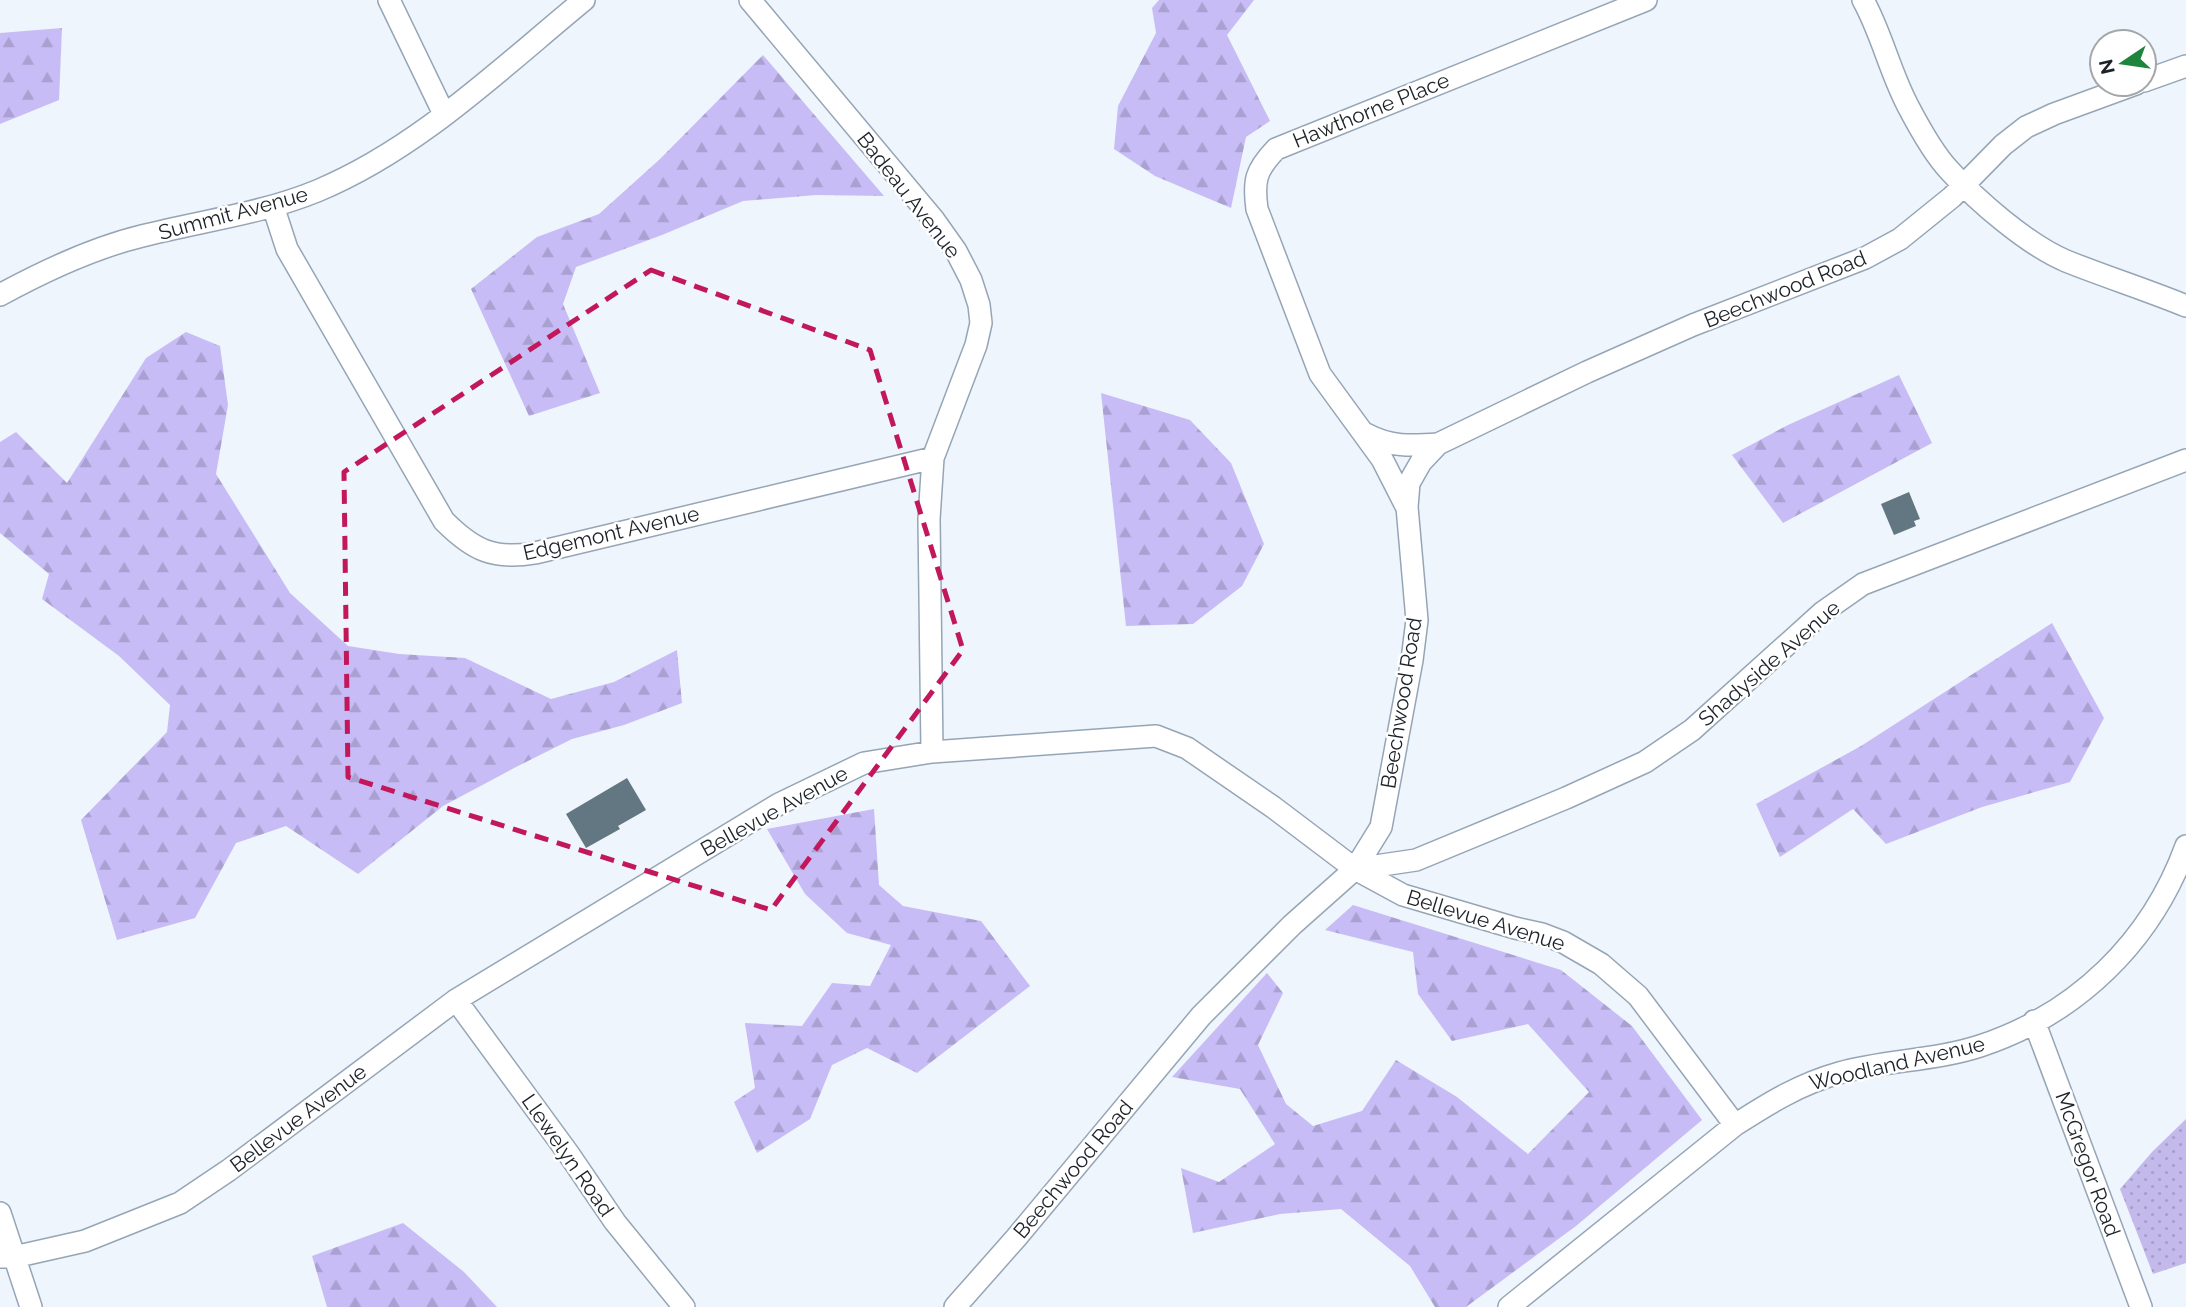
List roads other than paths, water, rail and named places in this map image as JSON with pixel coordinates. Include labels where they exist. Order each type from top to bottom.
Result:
[{"type":"street","points":[[389,0],[444,114]]},
{"type":"street","name":"Summit Avenue","points":[[0,295],[68,261],[140,236],[273,206],[316,191],[361,170],[444,114],[583,0]]},
{"type":"street","name":"Badeau Avenue","points":[[750,0],[934,220],[956,251],[971,280],[979,305],[981,323],[976,345],[933,457],[929,519],[932,752]]},
{"type":"street","name":"Hawthorne Place","points":[[1407,508],[1382,459],[1320,374],[1257,209],[1254,185],[1262,164],[1276,149],[1646,0]]},
{"type":"street","points":[[1863,0],[1873,17],[1894,77],[1909,107],[1948,169],[1982,203],[2022,234],[2064,260],[2186,306]]},
{"type":"street","points":[[2158,76],[2186,66]]},
{"type":"street","name":"Beechwood Road","points":[[955,1307],[1201,1016],[1292,925],[1355,869],[1381,827],[1418,620],[1407,508],[1409,483],[1421,462],[1438,444],[1681,330],[1865,258],[1900,239],[1964,185],[2003,145],[2026,127],[2098,98]]},
{"type":"street","name":"Edgemont Avenue","points":[[273,206],[287,249],[444,521],[463,540],[478,549],[501,555],[536,553],[933,457]]},
{"type":"street","points":[[1366,435],[1397,446],[1438,444]]},
{"type":"street","name":"Shadyside Avenue","points":[[1355,869],[1416,860],[1645,762],[1692,730],[1823,612],[1863,584],[2186,460]]},
{"type":"street","name":"Bellevue Avenue","points":[[7,1257],[85,1241],[180,1203],[229,1170],[456,1000],[779,804],[864,763],[932,752],[1156,736],[1187,748],[1273,807],[1355,869],[1403,895],[1553,938],[1601,964],[1637,996],[1735,1125]]},
{"type":"street","name":"Woodland Avenue","points":[[1509,1307],[1735,1125],[1773,1100],[1803,1085],[1841,1072],[1979,1046],[2034,1021],[2083,992],[2122,957],[2158,906],[2186,846]]},
{"type":"street","name":"Llewelyn Road","points":[[456,1000],[615,1222],[684,1307]]},
{"type":"street","name":"McGregor Road","points":[[2034,1021],[2141,1307]]},
{"type":"street","points":[[0,1213],[7,1257],[31,1307]]}]
